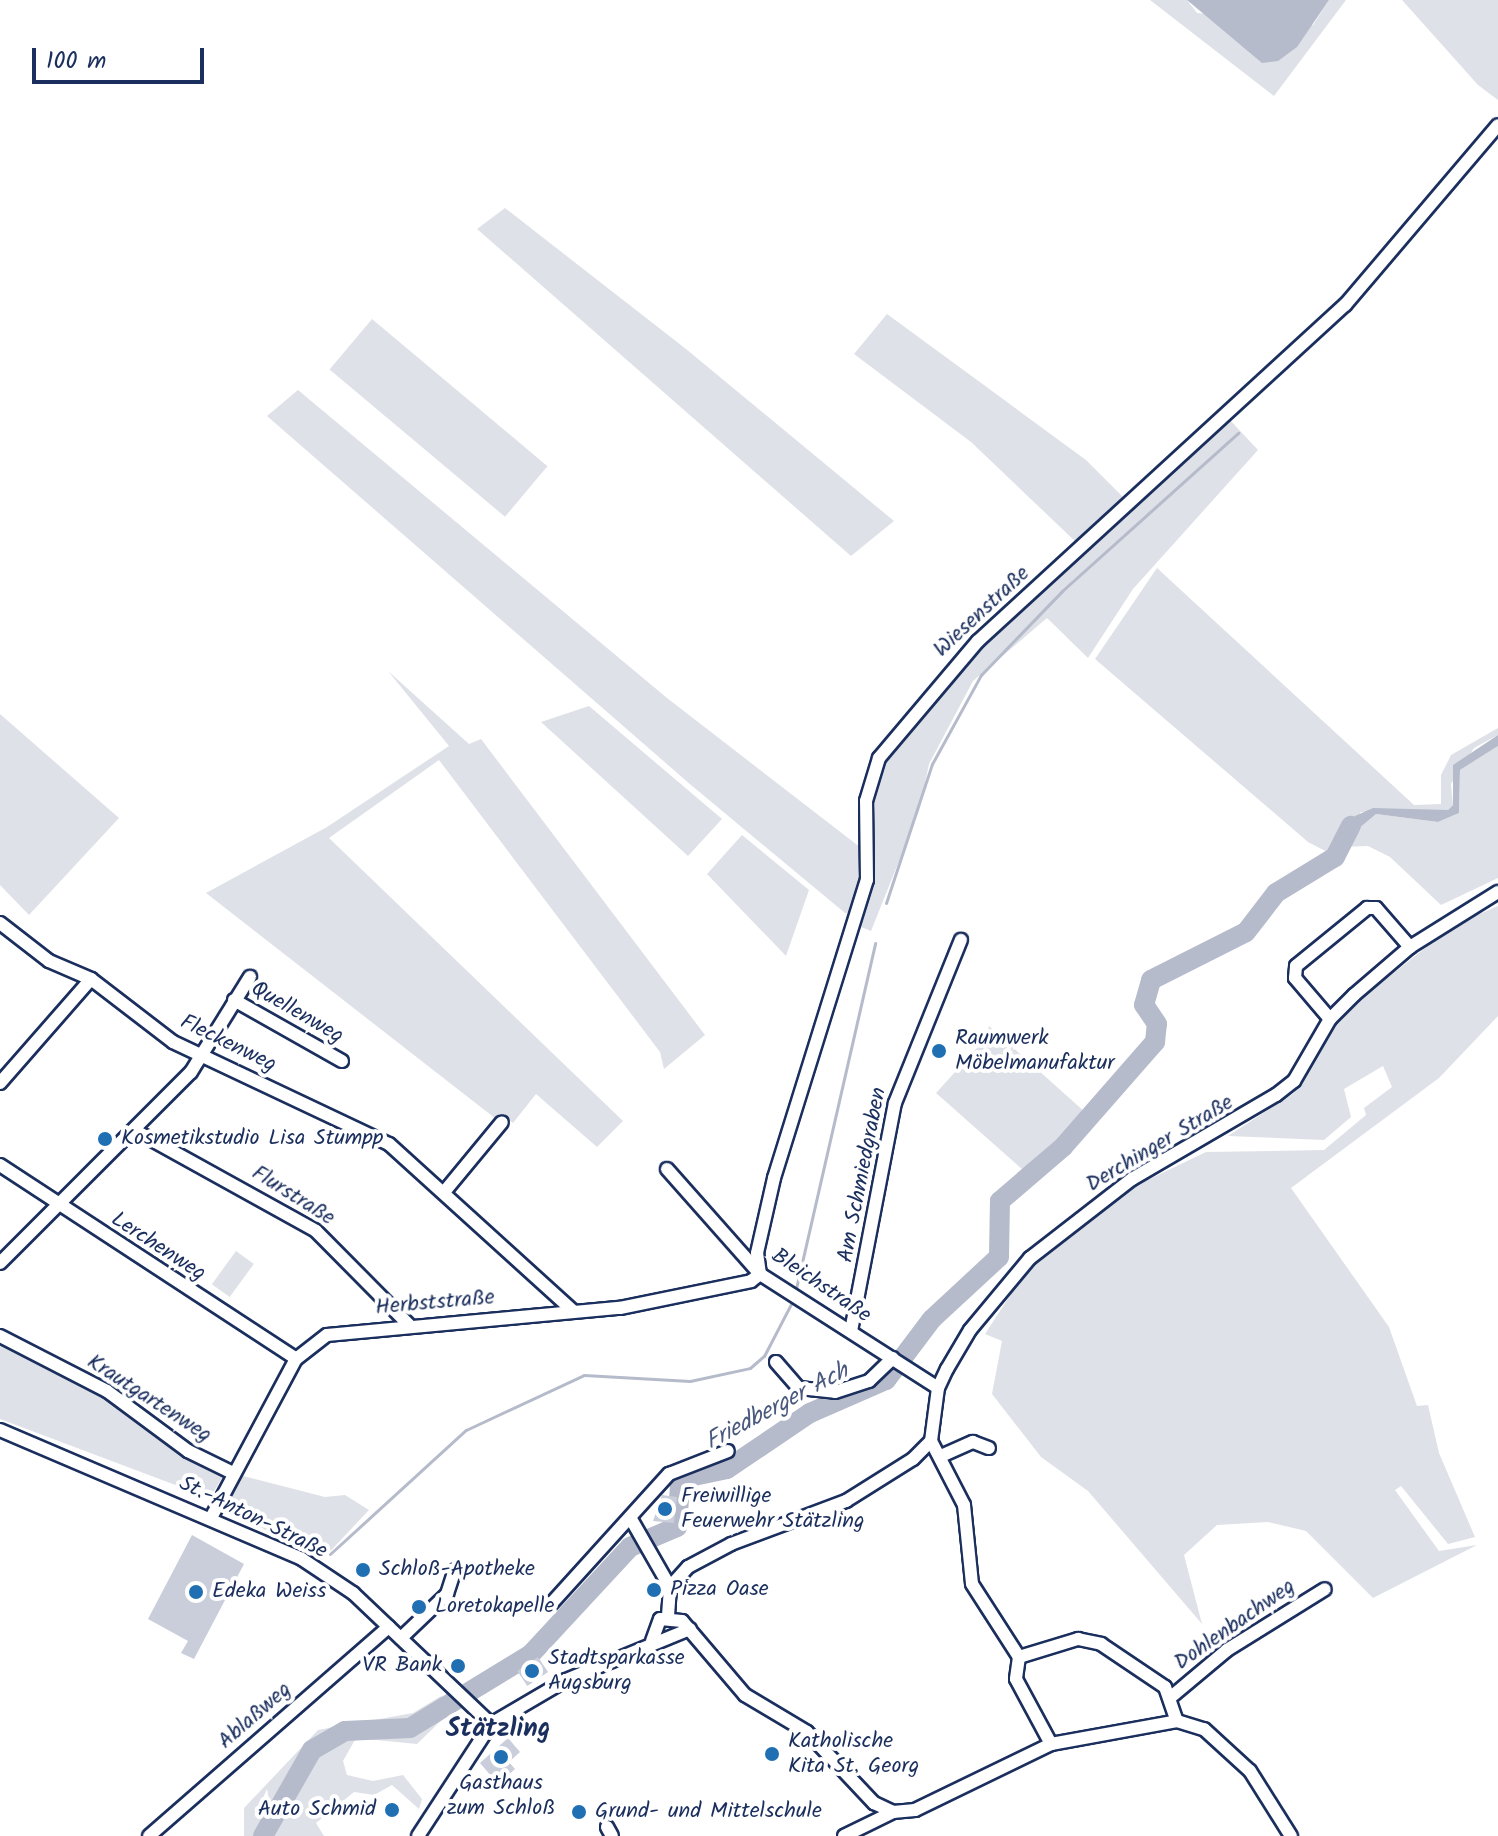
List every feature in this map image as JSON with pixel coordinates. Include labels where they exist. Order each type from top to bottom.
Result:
[{"type":"street","name":"Wiesenstraße","points":[[760,1274],[757,1253],[776,1172],[867,880],[866,801],[879,758],[969,650],[1345,305],[1498,125]]},
{"type":"street","name":"Derchinger Straße","points":[[931,1441],[938,1388],[970,1330],[1030,1258],[1132,1179],[1276,1095],[1306,1065],[1330,1019],[1410,947],[1498,892]]},
{"type":"street","points":[[1330,1019],[1295,978],[1296,966],[1367,908],[1376,908],[1410,947]]},
{"type":"street","name":"Fleckenweg","points":[[0,923],[49,961],[91,979],[155,1030],[199,1054],[365,1130],[445,1191],[573,1311]]},
{"type":"street","name":"Am Schmiedgraben","points":[[851,1331],[895,1103],[961,940]]},
{"type":"street","name":"Quellenweg","points":[[0,1263],[191,1072],[199,1054],[250,977]]},
{"type":"street","points":[[0,1083],[91,979]]},
{"type":"street","name":"Quellenweg","points":[[234,1000],[342,1061]]},
{"type":"street","points":[[445,1191],[502,1122]]},
{"type":"street","name":"Flurstraße","points":[[134,1130],[316,1231],[409,1325]]},
{"type":"street","name":"Lerchenweg","points":[[0,1165],[296,1359]]},
{"type":"street","name":"Bleichstraße","points":[[667,1169],[760,1274],[938,1388]]},
{"type":"street","name":"Herbststraße","points":[[212,1516],[296,1359],[327,1335],[409,1325],[620,1308],[751,1281],[760,1274]]},
{"type":"street","name":"Krautgartenweg","points":[[0,1336],[107,1391],[188,1451],[233,1473]]},
{"type":"street","points":[[776,1362],[799,1388],[835,1392],[869,1381],[894,1359]]},
{"type":"street","name":"St.-Anton-Straße","points":[[0,1430],[212,1516],[302,1559],[389,1627],[458,1696],[491,1724]]},
{"type":"street","points":[[670,1587],[688,1567],[731,1544],[846,1501],[931,1441],[964,1505],[972,1584],[1019,1657],[1016,1679],[1051,1744]]},
{"type":"street","points":[[941,1456],[973,1442],[989,1448]]},
{"type":"street","points":[[551,1604],[669,1474],[728,1451]]},
{"type":"street","points":[[631,1519],[670,1587],[668,1616]]},
{"type":"street","points":[[401,1638],[447,1594],[455,1570]]},
{"type":"street","name":"Dohlenbachweg","points":[[1171,1697],[1227,1650],[1325,1589]]},
{"type":"street","points":[[668,1616],[690,1629],[745,1695],[827,1749],[874,1803],[893,1812],[915,1810],[1051,1744],[1177,1721],[1204,1729],[1250,1771],[1291,1836]]},
{"type":"street","points":[[652,1641],[654,1625],[668,1616]]},
{"type":"street","name":"Ablaßweg","points":[[149,1836],[389,1627]]},
{"type":"street","points":[[418,1836],[491,1724],[652,1641],[690,1629]]},
{"type":"street","points":[[1019,1657],[1091,1640],[1171,1697],[1177,1721]]},
{"type":"street","points":[[871,1830],[874,1803]]},
{"type":"street","points":[[849,1835],[871,1830],[893,1812]]},
{"type":"shaded area","points":[[1150,0],[1187,0],[1197,13],[1313,25],[1329,0],[1346,0],[1274,96]]},
{"type":"shaded area","points":[[1402,0],[1498,0],[1498,100],[1478,85]]},
{"type":"shaded area","points":[[505,208],[686,349],[894,521],[851,556],[477,229]]},
{"type":"shaded area","points":[[887,314],[1086,460],[1126,500],[1078,544],[971,442],[854,354]]},
{"type":"shaded area","points":[[372,319],[547,466],[505,517],[330,370]]},
{"type":"shaded area","points":[[298,390],[667,698],[865,851],[852,912],[845,913],[691,785],[267,416]]},
{"type":"shaded area","points":[[1228,418],[1258,450],[1133,589],[1088,658],[1047,618],[973,681],[929,764],[919,811],[871,931],[861,927],[875,861],[871,787],[891,748],[945,680]]},
{"type":"shaded area","points":[[1157,568],[1414,805],[1441,804],[1441,775],[1451,755],[1498,728],[1498,735],[1474,748],[1451,784],[1453,805],[1448,810],[1361,812],[1331,854],[1308,842],[1095,659]]},
{"type":"shaded area","points":[[388,671],[469,744],[481,739],[705,1035],[664,1069],[660,1052],[439,760],[329,838],[623,1121],[597,1147],[536,1094],[513,1123],[500,1114],[496,1119],[206,893],[327,827],[449,746]]},
{"type":"shaded area","points":[[589,706],[722,819],[688,856],[541,722]]},
{"type":"shaded area","points":[[0,714],[119,818],[29,915],[0,885]]},
{"type":"shaded area","points":[[1498,746],[1498,878],[1441,905],[1390,857],[1368,846],[1341,847],[1354,828],[1376,814],[1438,822],[1459,813],[1460,770]]},
{"type":"shaded area","points":[[742,835],[809,890],[786,956],[707,874]]},
{"type":"shaded area","points":[[1498,906],[1498,1016],[1439,1078],[1291,1188],[1389,1327],[1417,1406],[1428,1405],[1439,1453],[1475,1537],[1448,1544],[1401,1486],[1395,1490],[1439,1551],[1477,1545],[1373,1598],[1306,1531],[1268,1522],[1217,1525],[1184,1555],[1202,1624],[1088,1491],[1041,1457],[992,1394],[1002,1341],[985,1334],[1028,1268],[1135,1186],[1206,1152],[1324,1150],[1366,1115],[1364,1108],[1392,1087],[1383,1066],[1344,1089],[1351,1117],[1324,1140],[1228,1136],[1294,1093],[1336,1021],[1356,1003],[1454,925]]},
{"type":"shaded area","points":[[989,1026],[1086,1113],[1023,1170],[936,1093],[986,1038]]},
{"type":"shaded area","points":[[236,1251],[254,1264],[230,1297],[212,1284]]},
{"type":"shaded area","points":[[0,1342],[116,1402],[218,1470],[222,1478],[210,1498],[0,1419]]},
{"type":"shaded area","points":[[239,1475],[325,1497],[345,1495],[369,1510],[322,1560],[232,1512],[225,1499]]},
{"type":"shaded area","points":[[441,1696],[454,1708],[417,1744],[356,1738],[343,1761],[347,1775],[373,1781],[403,1775],[422,1799],[419,1809],[392,1785],[374,1795],[354,1792],[316,1823],[324,1836],[244,1836],[244,1808],[318,1730],[413,1713]]},
{"type":"water","points":[[1187,0],[1329,0],[1297,47],[1278,61],[1262,63]]},
{"type":"water","points":[[1498,735],[1498,746],[1460,770],[1459,813],[1438,822],[1376,814],[1336,847],[1355,816],[1373,808],[1448,810],[1453,805],[1453,765]]},
{"type":"building","name":"Freiwillige Feuerwehr Stätzling","points":[[662,1495],[677,1497],[674,1523],[653,1521]]},
{"type":"building","name":"Edeka Weiss","points":[[192,1535],[244,1564],[194,1659],[181,1653],[188,1641],[148,1619]]},
{"type":"building","name":"Stadtsparkasse Augsburg","points":[[538,1657],[548,1672],[527,1686],[517,1671]]},
{"type":"building","name":"Gasthaus zum Schloß","points":[[508,1738],[520,1752],[509,1762],[515,1769],[498,1784],[480,1763]]},
{"type":"waterway","points":[[886,903],[932,764],[981,675],[1062,591],[1238,433]]},
{"type":"waterway","name":"Friedberger Ach","points":[[263,1836],[312,1750],[345,1731],[410,1728],[531,1654],[630,1547],[677,1527],[680,1485],[689,1477],[727,1469],[810,1413],[886,1380],[932,1319],[999,1257],[1000,1201],[1063,1147],[1155,1042],[1157,1024],[1144,1005],[1151,980],[1246,932],[1276,893],[1335,857],[1351,826]]},
{"type":"waterway","points":[[795,1293],[875,943]]},
{"type":"waterway","points":[[330,1554],[466,1430],[584,1375],[690,1381],[750,1368],[764,1356],[793,1300]]},
{"type":"place","name":"Raumwerk Möbelmanufaktur","points":[[939,1051]]},
{"type":"place","name":"Kosmetikstudio Lisa Stumpp","points":[[105,1139]]},
{"type":"place","name":"Freiwillige Feuerwehr Stätzling","points":[[665,1509]]},
{"type":"place","name":"Schloß-Apotheke","points":[[363,1570]]},
{"type":"place","name":"Pizza Oase","points":[[654,1590]]},
{"type":"place","name":"Edeka Weiss","points":[[196,1592]]},
{"type":"place","name":"Loretokapelle","points":[[419,1607]]},
{"type":"place","name":"VR Bank","points":[[458,1666]]},
{"type":"place","name":"Stadtsparkasse Augsburg","points":[[532,1671]]},
{"type":"place","name":"Katholische Kita St. Georg","points":[[772,1754]]},
{"type":"place","name":"Gasthaus zum Schloß","points":[[501,1757]]},
{"type":"place","name":"Auto Schmid","points":[[392,1810]]},
{"type":"place","name":"Grund- und Mittelschule","points":[[579,1812]]},
{"type":"district","name":"Stätzling","points":[[498,1730]]}]
